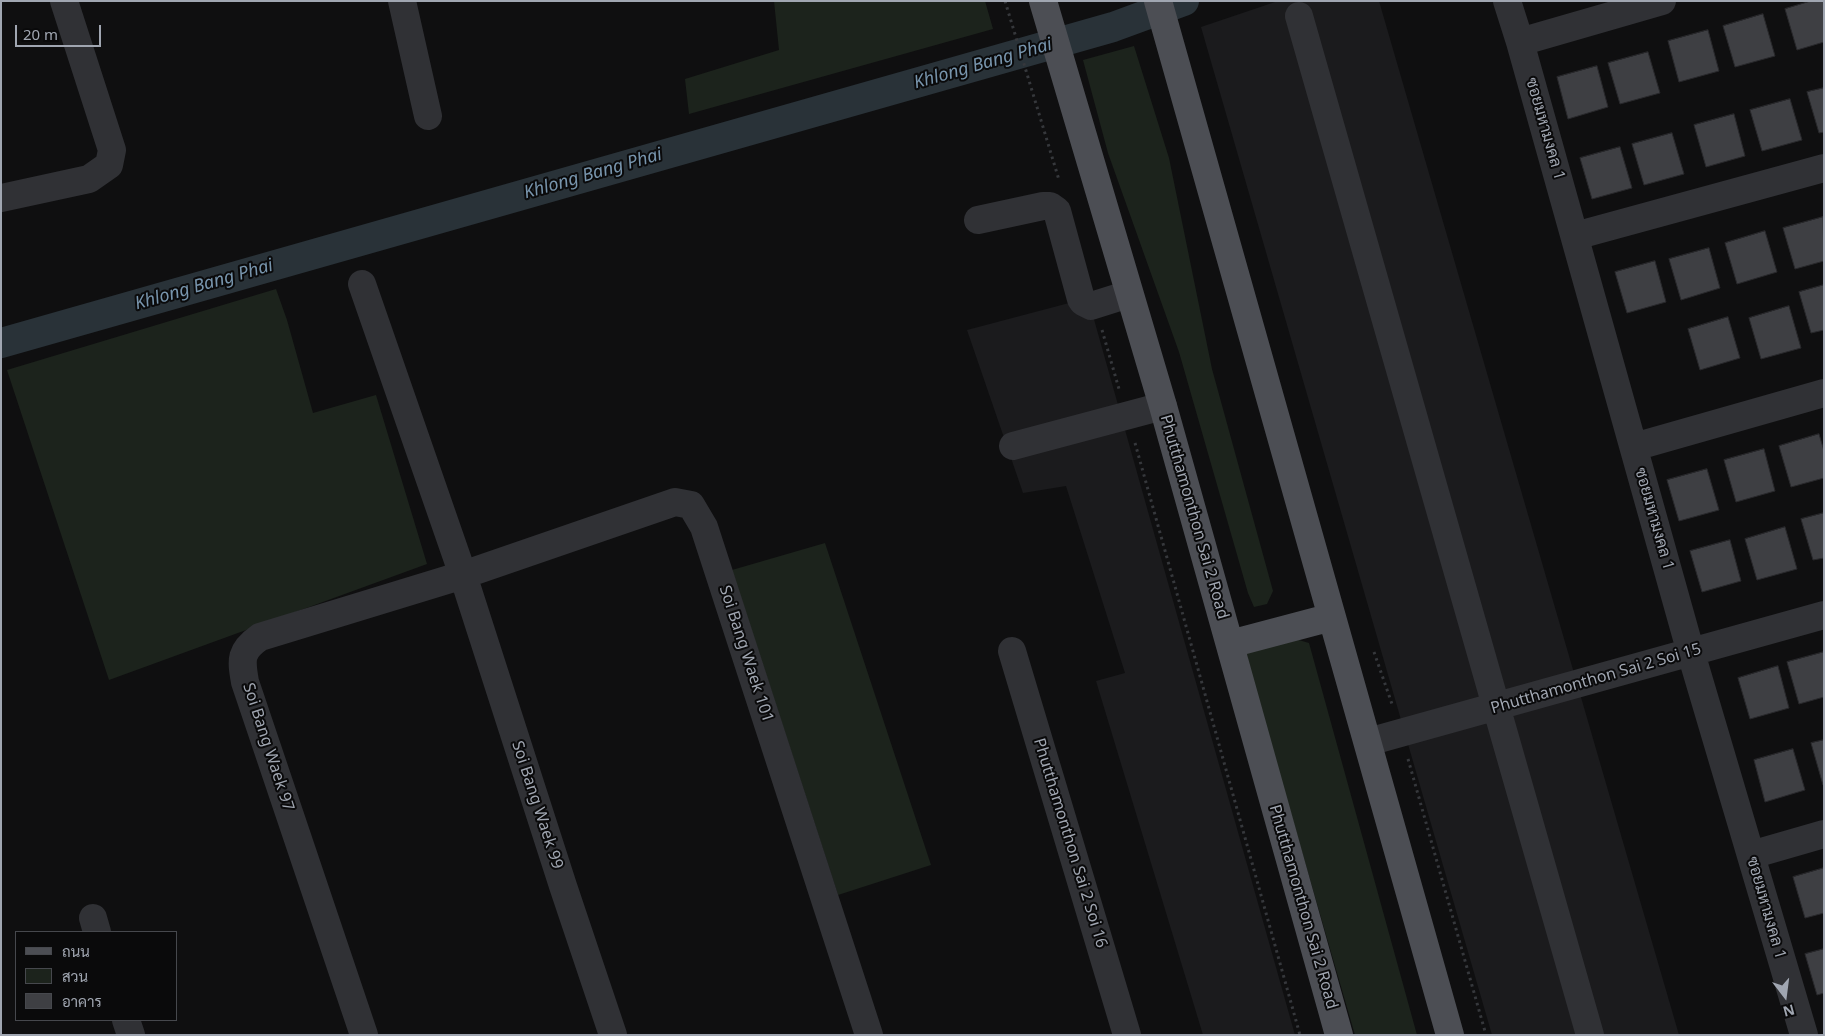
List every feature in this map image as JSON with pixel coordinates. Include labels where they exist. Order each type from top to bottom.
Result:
[{"type":"main road","name":"Phutthamonthon Sai 2 Road","points":[[1043,1],[1084,146],[1163,406],[1339,1035]]},
{"type":"main road","points":[[1158,1],[1450,1035]]},
{"type":"main road","points":[[1230,644],[1332,617]]},
{"type":"street","points":[[1,198],[89,179],[109,165],[112,150],[64,1]]},
{"type":"street","points":[[402,1],[428,116]]},
{"type":"street","name":"ซอยมหามงคล 1","points":[[1507,1],[1575,236],[1691,652],[1804,1035]]},
{"type":"street","points":[[1520,42],[1662,1]]},
{"type":"street","points":[[1299,16],[1590,1035]]},
{"type":"street","points":[[1575,236],[1824,168]]},
{"type":"street","points":[[978,220],[1043,206],[1055,208],[1081,299],[1087,305],[1095,305],[1129,294]]},
{"type":"street","name":"Soi Bang Waek 99","points":[[362,284],[463,575],[613,1035]]},
{"type":"street","points":[[1634,447],[1824,393]]},
{"type":"street","points":[[1013,446],[1163,406]]},
{"type":"street","name":"Soi Bang Waek 101","points":[[463,575],[675,502],[691,505],[704,528],[869,1035]]},
{"type":"street","name":"Soi Bang Waek 97","points":[[364,1035],[245,682],[243,654],[249,645],[260,637],[463,575]]},
{"type":"street","name":"Phutthamonthon Sai 2 Soi 15","points":[[1368,742],[1496,708],[1577,683],[1824,614]]},
{"type":"street","name":"Phutthamonthon Sai 2 Soi 16","points":[[1012,651],[1127,1035]]},
{"type":"street","points":[[1751,855],[1824,834]]},
{"type":"street","points":[[126,1021],[131,1035]]},
{"type":"path","points":[[1005,1],[1059,181]]},
{"type":"path","points":[[1095,305],[1300,1035]]},
{"type":"shaded area","points":[[1278,1],[1379,1],[1679,1035],[1492,1035],[1201,27]]},
{"type":"shaded area","points":[[1088,298],[1295,1035],[1203,1035],[1096,681],[1125,673],[1066,486],[1023,493],[967,330]]},
{"type":"green space","points":[[774,1],[985,1],[993,29],[689,114],[685,79],[779,50]]},
{"type":"green space","points":[[1134,46],[1169,158],[1212,369],[1273,591],[1267,604],[1254,607],[1248,593],[1179,352],[1108,153],[1083,60]]},
{"type":"green space","points":[[276,289],[287,320],[313,413],[376,395],[427,564],[109,680],[7,370]]},
{"type":"green space","points":[[825,543],[931,865],[838,895],[732,570]]},
{"type":"green space","points":[[1292,638],[1309,643],[1417,1035],[1355,1035],[1250,672],[1246,649]]},
{"type":"building","points":[[1811,1],[1824,1],[1824,42],[1797,50],[1785,9]]},
{"type":"building","points":[[1763,14],[1775,56],[1735,67],[1723,26]]},
{"type":"building","points":[[1708,30],[1719,71],[1679,82],[1668,41]]},
{"type":"building","points":[[1648,52],[1660,93],[1620,104],[1608,63]]},
{"type":"building","points":[[1597,66],[1608,107],[1568,119],[1557,77]]},
{"type":"building","points":[[1824,88],[1824,132],[1819,133],[1807,92]]},
{"type":"building","points":[[1790,99],[1802,140],[1762,151],[1750,110]]},
{"type":"building","points":[[1734,114],[1745,156],[1706,167],[1694,125]]},
{"type":"building","points":[[1672,133],[1684,174],[1644,185],[1632,144]]},
{"type":"building","points":[[1620,147],[1632,188],[1592,199],[1580,158]]},
{"type":"building","points":[[1823,217],[1824,261],[1795,269],[1783,228]]},
{"type":"building","points":[[1765,231],[1777,272],[1737,284],[1725,243]]},
{"type":"building","points":[[1709,248],[1720,288],[1681,300],[1669,259]]},
{"type":"building","points":[[1655,261],[1666,302],[1627,313],[1615,272]]},
{"type":"building","points":[[1824,285],[1824,330],[1811,333],[1799,292]]},
{"type":"building","points":[[1789,306],[1801,348],[1761,359],[1749,318]]},
{"type":"building","points":[[1728,317],[1740,358],[1700,370],[1688,329]]},
{"type":"building","points":[[1819,434],[1824,451],[1824,478],[1791,487],[1779,446]]},
{"type":"building","points":[[1764,449],[1775,491],[1736,502],[1724,460]]},
{"type":"building","points":[[1707,469],[1719,510],[1679,521],[1667,480]]},
{"type":"building","points":[[1824,513],[1824,558],[1813,560],[1801,519]]},
{"type":"building","points":[[1785,527],[1797,569],[1757,580],[1745,539]]},
{"type":"building","points":[[1730,540],[1741,581],[1702,592],[1690,551]]},
{"type":"building","points":[[1824,652],[1824,697],[1799,704],[1787,662]]},
{"type":"building","points":[[1778,666],[1789,708],[1750,719],[1738,678]]},
{"type":"building","points":[[1824,740],[1824,784],[1823,785],[1811,743]]},
{"type":"building","points":[[1793,749],[1805,790],[1765,802],[1754,760]]},
{"type":"building","points":[[1824,868],[1824,913],[1805,918],[1793,877]]},
{"type":"building","points":[[1824,949],[1824,993],[1817,995],[1805,954]]},
{"type":"waterway","name":"Khlong Bang Phai","points":[[1,343],[1113,27],[1184,1]]}]
